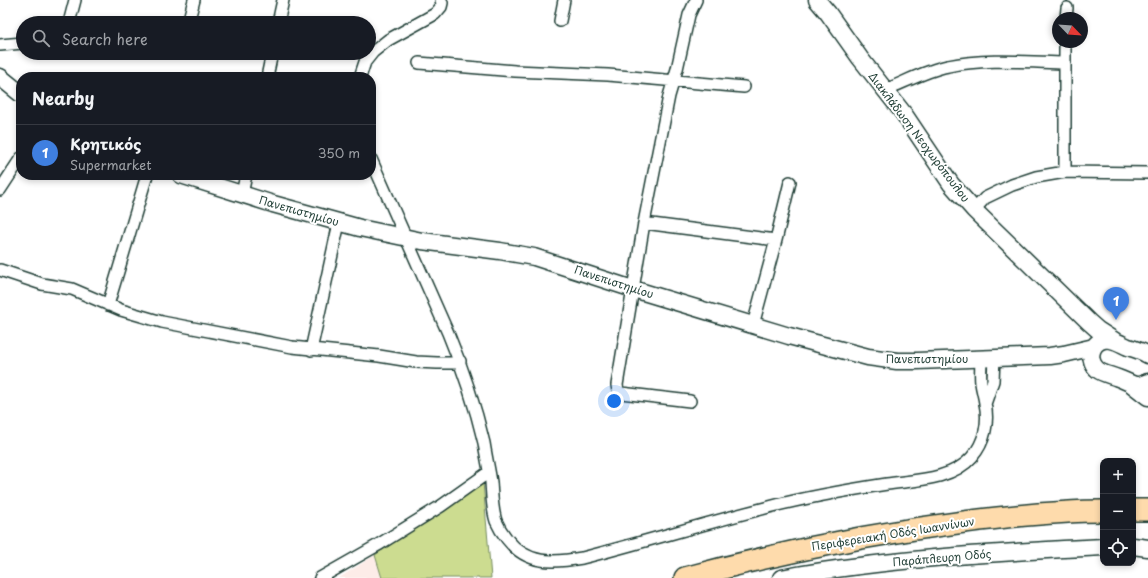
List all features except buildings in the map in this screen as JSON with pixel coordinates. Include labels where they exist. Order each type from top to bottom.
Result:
[{"type":"highway","points":[[1136,510],[1148,510]]},
{"type":"highway","name":"Περιφερειακή Οδός Ιωαννίνων","points":[[686,578],[792,551],[915,528],[1054,512],[1100,511]]},
{"type":"street","points":[[71,16],[75,0]]},
{"type":"street","points":[[190,16],[194,0]]},
{"type":"street","points":[[280,16],[283,0]]},
{"type":"street","points":[[376,50],[388,40],[434,14],[441,7],[442,0]]},
{"type":"street","points":[[560,21],[564,0]]},
{"type":"street","points":[[690,401],[621,393],[616,385],[644,223],[669,96],[679,62],[689,15],[696,0]]},
{"type":"street","name":"Διακλάδωση Νεοχωρόπουλου","points":[[817,0],[904,114],[955,189],[974,210],[1082,315],[1098,330],[1116,342]]},
{"type":"street","points":[[0,45],[16,44]]},
{"type":"street","points":[[1065,172],[1066,48]]},
{"type":"street","points":[[268,72],[270,60]]},
{"type":"street","points":[[362,72],[367,60]]},
{"type":"street","points":[[885,90],[932,70],[954,65],[986,62],[1065,63]]},
{"type":"street","points":[[419,63],[515,72],[608,75],[744,87]]},
{"type":"street","points":[[0,78],[16,90]]},
{"type":"street","points":[[1,186],[16,165]]},
{"type":"street","points":[[376,170],[460,361],[472,395],[483,439],[496,521],[511,545],[533,559],[557,562],[568,561],[729,517],[796,501],[950,473],[961,467],[972,457],[983,438],[986,423],[985,404],[993,381],[988,358]]},
{"type":"street","points":[[974,210],[985,198],[1012,185],[1036,177],[1065,172],[1148,172]]},
{"type":"street","points":[[108,305],[146,180]]},
{"type":"street","name":"Πανεπιστημίου","points":[[197,180],[340,223],[407,238],[534,257],[633,289],[753,325],[837,349],[884,360],[917,361],[1050,356],[1095,346],[1104,340],[1116,342]]},
{"type":"street","points":[[242,194],[245,180]]},
{"type":"street","points":[[753,325],[790,182]]},
{"type":"street","points":[[311,350],[340,223]]},
{"type":"street","points":[[644,223],[776,240]]},
{"type":"street","points":[[0,270],[42,284],[72,289],[129,313],[162,322],[311,350],[379,356],[416,362],[454,363],[460,361]]},
{"type":"street","name":"Διακλάδωση Νεοχωρόπουλου","points":[[1082,315],[1092,332],[1095,346]]},
{"type":"street","points":[[1116,342],[1146,352]]},
{"type":"street","points":[[1095,346],[1092,352],[1092,359],[1093,365],[1098,370]]},
{"type":"street","name":"Πανεπιστημίου","points":[[1050,356],[1076,361],[1130,383]]},
{"type":"street","points":[[1130,383],[1140,385],[1148,382]]},
{"type":"street","points":[[1130,383],[1148,397]]},
{"type":"street","points":[[320,578],[378,545],[441,506],[489,472]]},
{"type":"street","points":[[1136,546],[1148,548]]},
{"type":"street","name":"Παράπλευρη Οδός","points":[[782,578],[832,569],[872,564],[990,554],[1100,547]]},
{"type":"shaded area","points":[[375,555],[382,578],[339,578]]},
{"type":"green space","points":[[483,482],[491,578],[382,578],[375,555]]},
{"type":"place","name":"Κρητικός","points":[[1116,320]]}]
